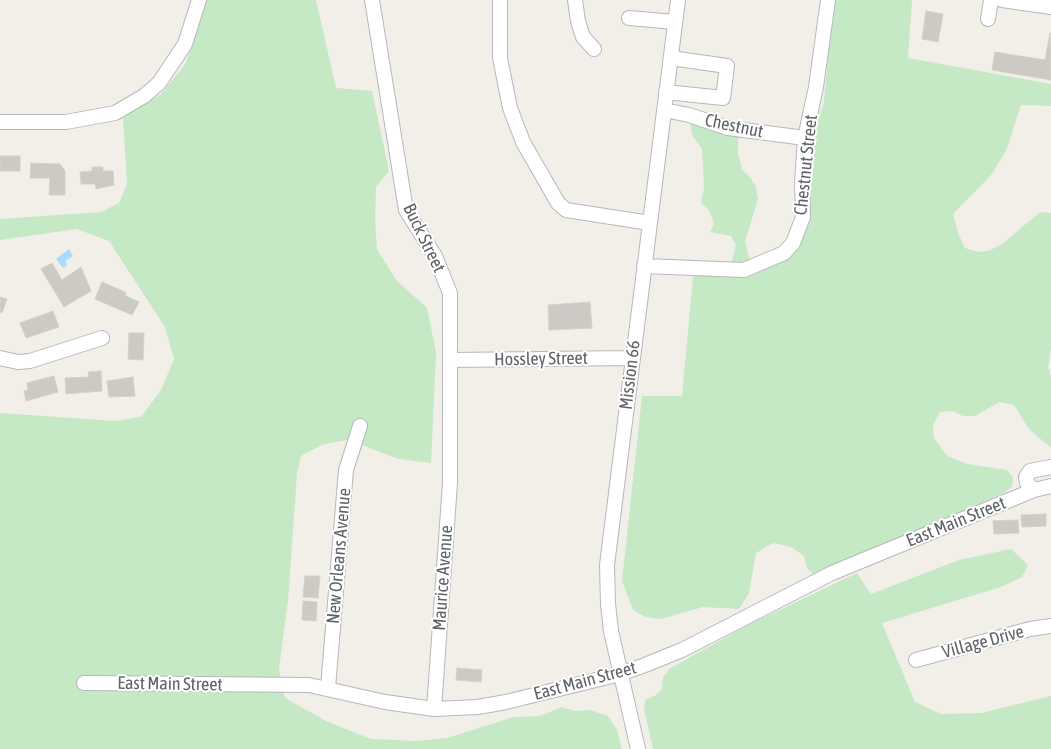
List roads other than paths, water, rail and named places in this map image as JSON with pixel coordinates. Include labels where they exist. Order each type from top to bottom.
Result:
[{"type":"street","points":[[0,122],[76,121],[115,113],[144,96],[159,83],[185,44],[199,0]]},
{"type":"street","name":"Buck Street","points":[[372,0],[406,210],[435,256],[450,293],[451,448]]},
{"type":"street","points":[[500,0],[502,65],[510,108],[523,142],[558,203],[566,210],[650,223]]},
{"type":"street","points":[[576,0],[578,21],[583,37],[594,49]]},
{"type":"street","name":"Mission 66","points":[[638,749],[620,674],[608,604],[607,565],[666,92],[671,58],[679,40],[675,22],[678,0]]},
{"type":"street","name":"Chestnut Street","points":[[644,266],[744,270],[784,253],[793,243],[802,217],[805,138],[816,87],[828,0]]},
{"type":"street","points":[[988,19],[991,0]]},
{"type":"street","points":[[1002,0],[1049,4]]},
{"type":"street","points":[[629,18],[675,22]]},
{"type":"street","points":[[666,92],[723,98],[728,66],[671,58]]},
{"type":"street","name":"Chestnut","points":[[664,110],[689,115],[728,128],[805,138]]},
{"type":"street","points":[[0,358],[18,362],[30,361],[102,338]]},
{"type":"street","name":"Hossley Street","points":[[450,360],[633,358]]},
{"type":"street","name":"New Orleans Avenue","points":[[328,688],[346,470],[360,426]]},
{"type":"street","name":"Maurice Avenue","points":[[434,709],[451,448]]},
{"type":"street","points":[[1034,490],[1027,483],[1026,477],[1030,472],[1051,467]]},
{"type":"street","name":"East Main Street","points":[[84,683],[309,685],[385,702],[434,709],[478,707],[506,702],[620,674],[682,650],[832,574],[1034,490],[1051,486]]},
{"type":"street","name":"Village Drive","points":[[916,660],[1030,629],[1051,626]]},
{"type":"water","points":[[69,249],[73,256],[65,261],[67,265],[63,268],[56,259]]}]
